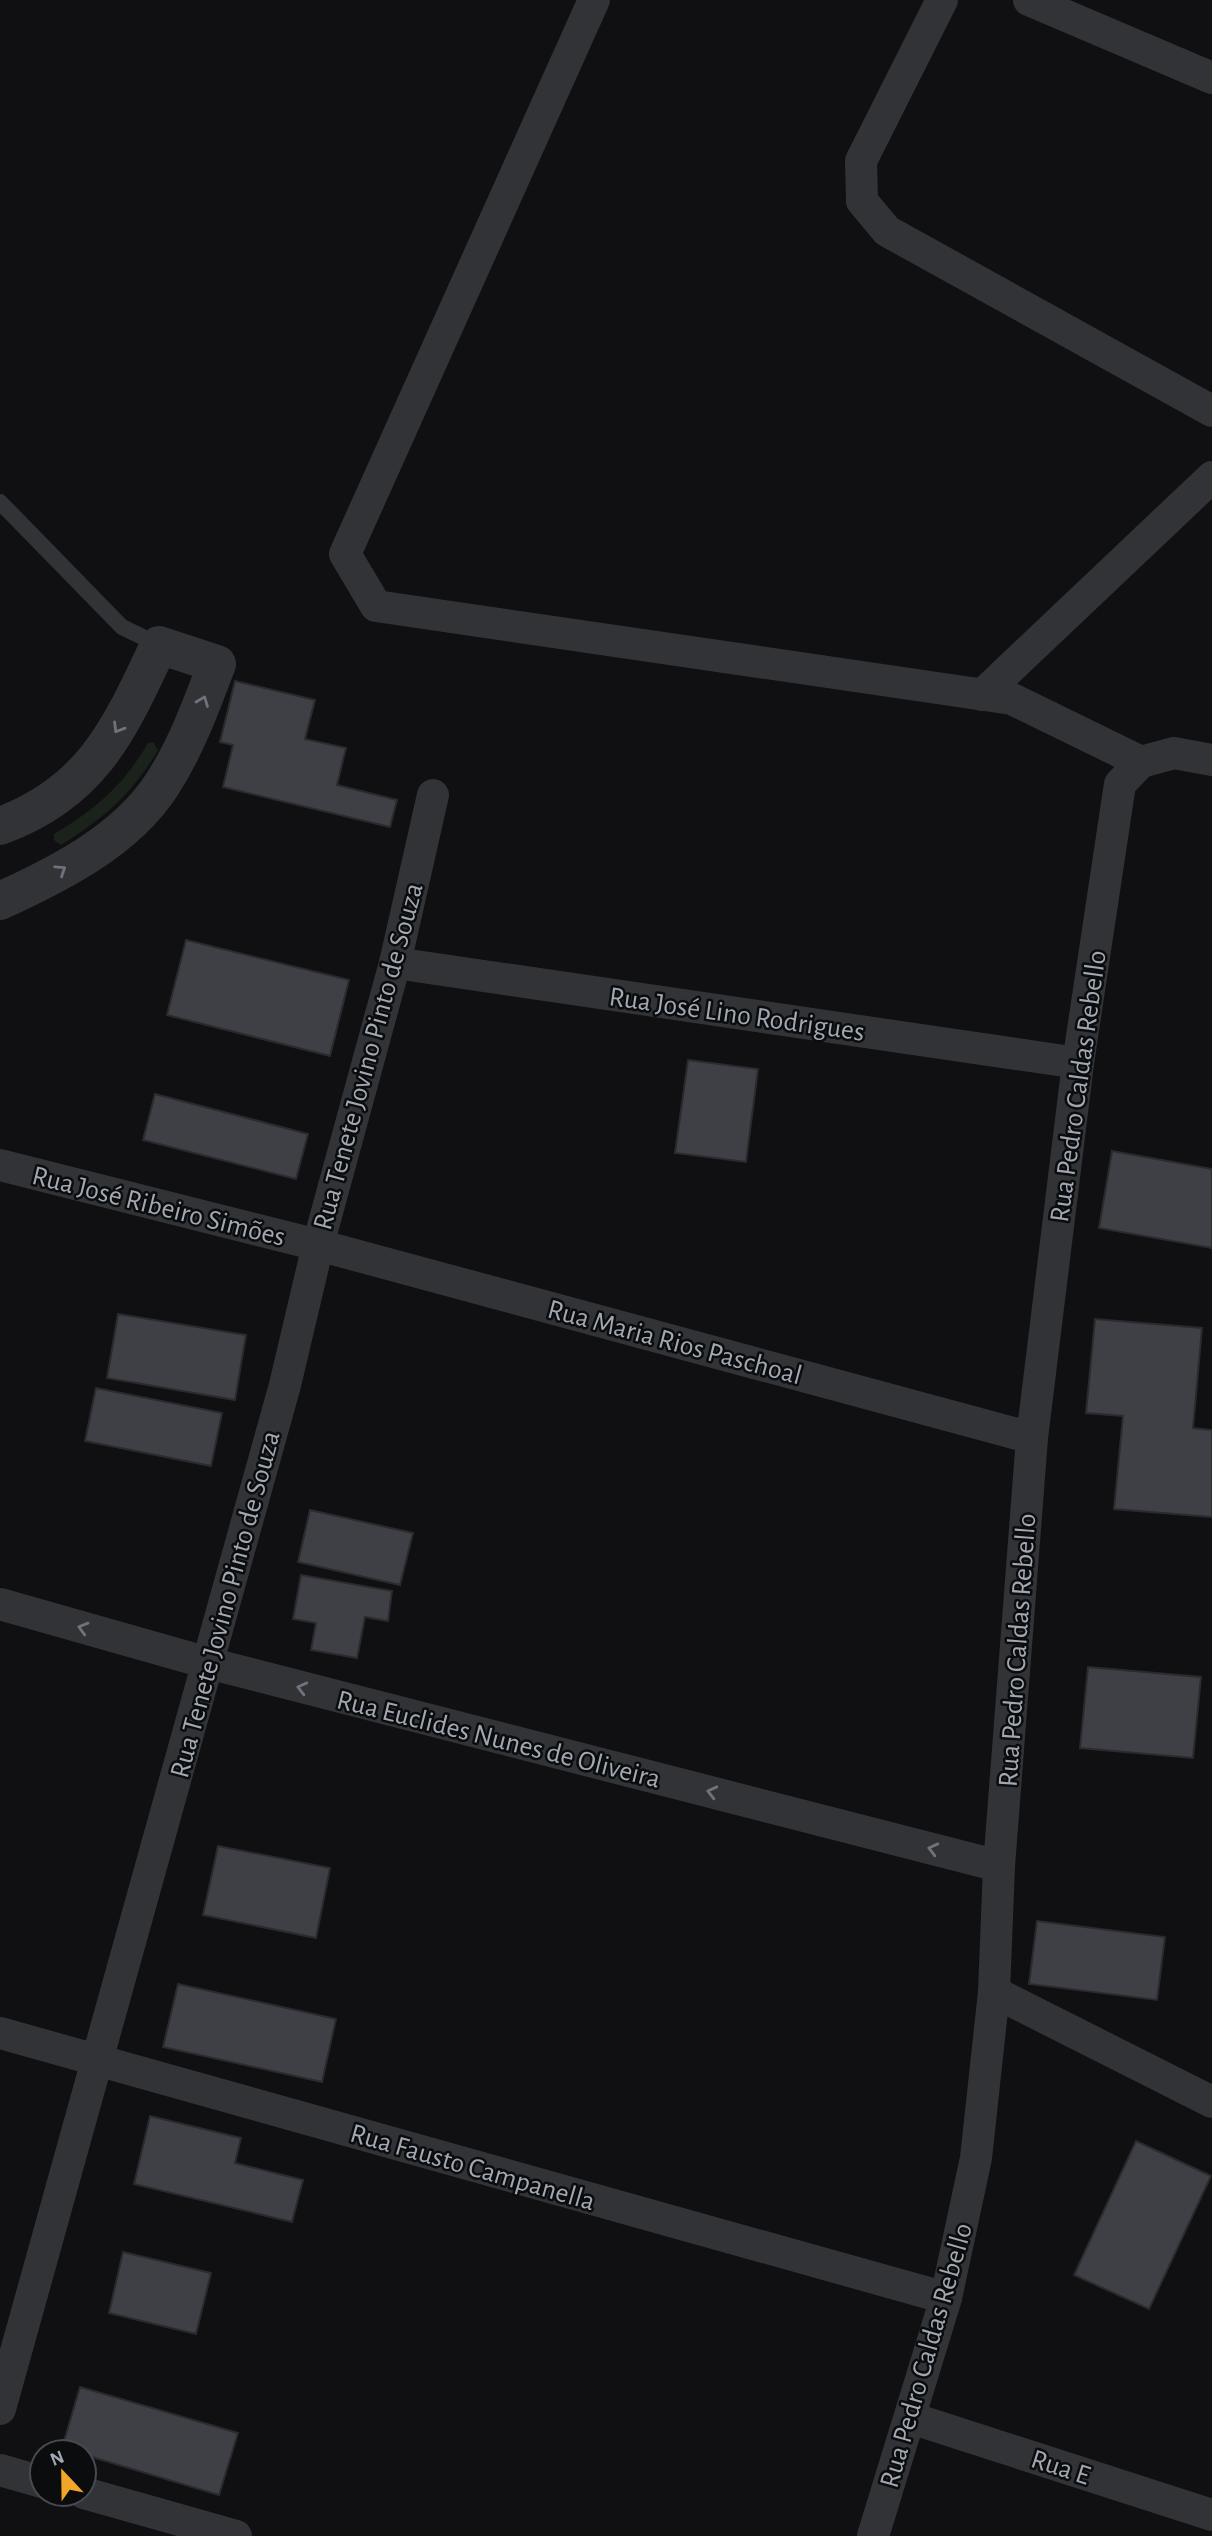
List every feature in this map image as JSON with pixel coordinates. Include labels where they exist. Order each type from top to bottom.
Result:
[{"type":"street","points":[[594,0],[345,554],[376,606],[1012,699],[1141,762],[1174,753],[1212,760]]},
{"type":"street","points":[[942,0],[861,160],[862,201],[887,231],[1212,411]]},
{"type":"street","points":[[1030,0],[1212,78]]},
{"type":"street","points":[[982,695],[1212,477]]},
{"type":"street","points":[[0,827],[21,818],[70,785],[103,753],[127,713],[159,645],[217,664],[190,735],[159,789],[120,831],[48,879],[0,901]]},
{"type":"street","name":"Rua Pedro Caldas Rebello","points":[[873,2536],[946,2298],[976,2158],[993,1993],[999,1866],[1032,1438],[1078,1063],[1121,784],[1141,762]]},
{"type":"street","name":"Rua Tenete Jovino Pinto de Souza","points":[[0,2409],[285,1385],[318,1245],[395,963],[433,795]]},
{"type":"street","name":"Rua José Lino Rodrigues","points":[[395,963],[1078,1063]]},
{"type":"street","name":"Rua José Ribeiro Simões","points":[[0,1165],[318,1245]]},
{"type":"street","name":"Rua Maria Rios Paschoal","points":[[318,1245],[1032,1438]]},
{"type":"street","name":"Rua Euclides Nunes de Oliveira","points":[[0,1604],[208,1663],[999,1866]]},
{"type":"street","points":[[993,1993],[1212,2102]]},
{"type":"street","name":"Rua Fausto Campanella","points":[[0,2033],[946,2298]]},
{"type":"street","name":"Rua E","points":[[911,2418],[1212,2514]]},
{"type":"street","points":[[0,2470],[28,2478]]},
{"type":"street","points":[[98,2497],[236,2536]]},
{"type":"street","points":[[1205,2536],[1212,2514]]},
{"type":"lane","points":[[0,502],[122,627],[159,645]]},
{"type":"shaded area","points":[[153,742],[158,750],[138,780],[116,804],[61,845],[54,840],[54,834],[96,806],[129,772],[148,743]]},
{"type":"building","points":[[235,681],[315,700],[305,739],[346,748],[337,785],[397,800],[390,827],[223,787],[233,745],[220,742]]},
{"type":"building","points":[[186,940],[349,980],[330,1056],[167,1015]]},
{"type":"building","points":[[688,1060],[758,1069],[746,1162],[675,1153]]},
{"type":"building","points":[[155,1094],[308,1134],[296,1179],[143,1140]]},
{"type":"building","points":[[1112,1151],[1212,1169],[1212,1248],[1099,1228]]},
{"type":"building","points":[[118,1314],[246,1335],[235,1400],[107,1378]]},
{"type":"building","points":[[1095,1319],[1202,1328],[1193,1428],[1212,1430],[1212,1517],[1114,1509],[1123,1416],[1086,1413]]},
{"type":"building","points":[[96,1388],[222,1413],[211,1466],[85,1441]]},
{"type":"building","points":[[310,1510],[413,1533],[400,1585],[298,1562]]},
{"type":"building","points":[[301,1575],[392,1591],[388,1621],[365,1617],[357,1658],[311,1650],[316,1623],[293,1619]]},
{"type":"building","points":[[1088,1667],[1201,1677],[1193,1758],[1080,1748]]},
{"type":"building","points":[[218,1846],[330,1868],[316,1938],[203,1915]]},
{"type":"building","points":[[1037,1921],[1165,1937],[1157,2000],[1029,1984]]},
{"type":"building","points":[[178,1984],[336,2019],[322,2082],[163,2047]]},
{"type":"building","points":[[150,2116],[241,2138],[235,2163],[303,2180],[292,2222],[134,2184]]},
{"type":"building","points":[[1136,2141],[1211,2176],[1149,2309],[1074,2275]]},
{"type":"building","points":[[123,2252],[211,2273],[196,2334],[109,2313]]},
{"type":"building","points":[[80,2387],[238,2433],[219,2495],[98,2459],[98,2438],[65,2438]]}]
